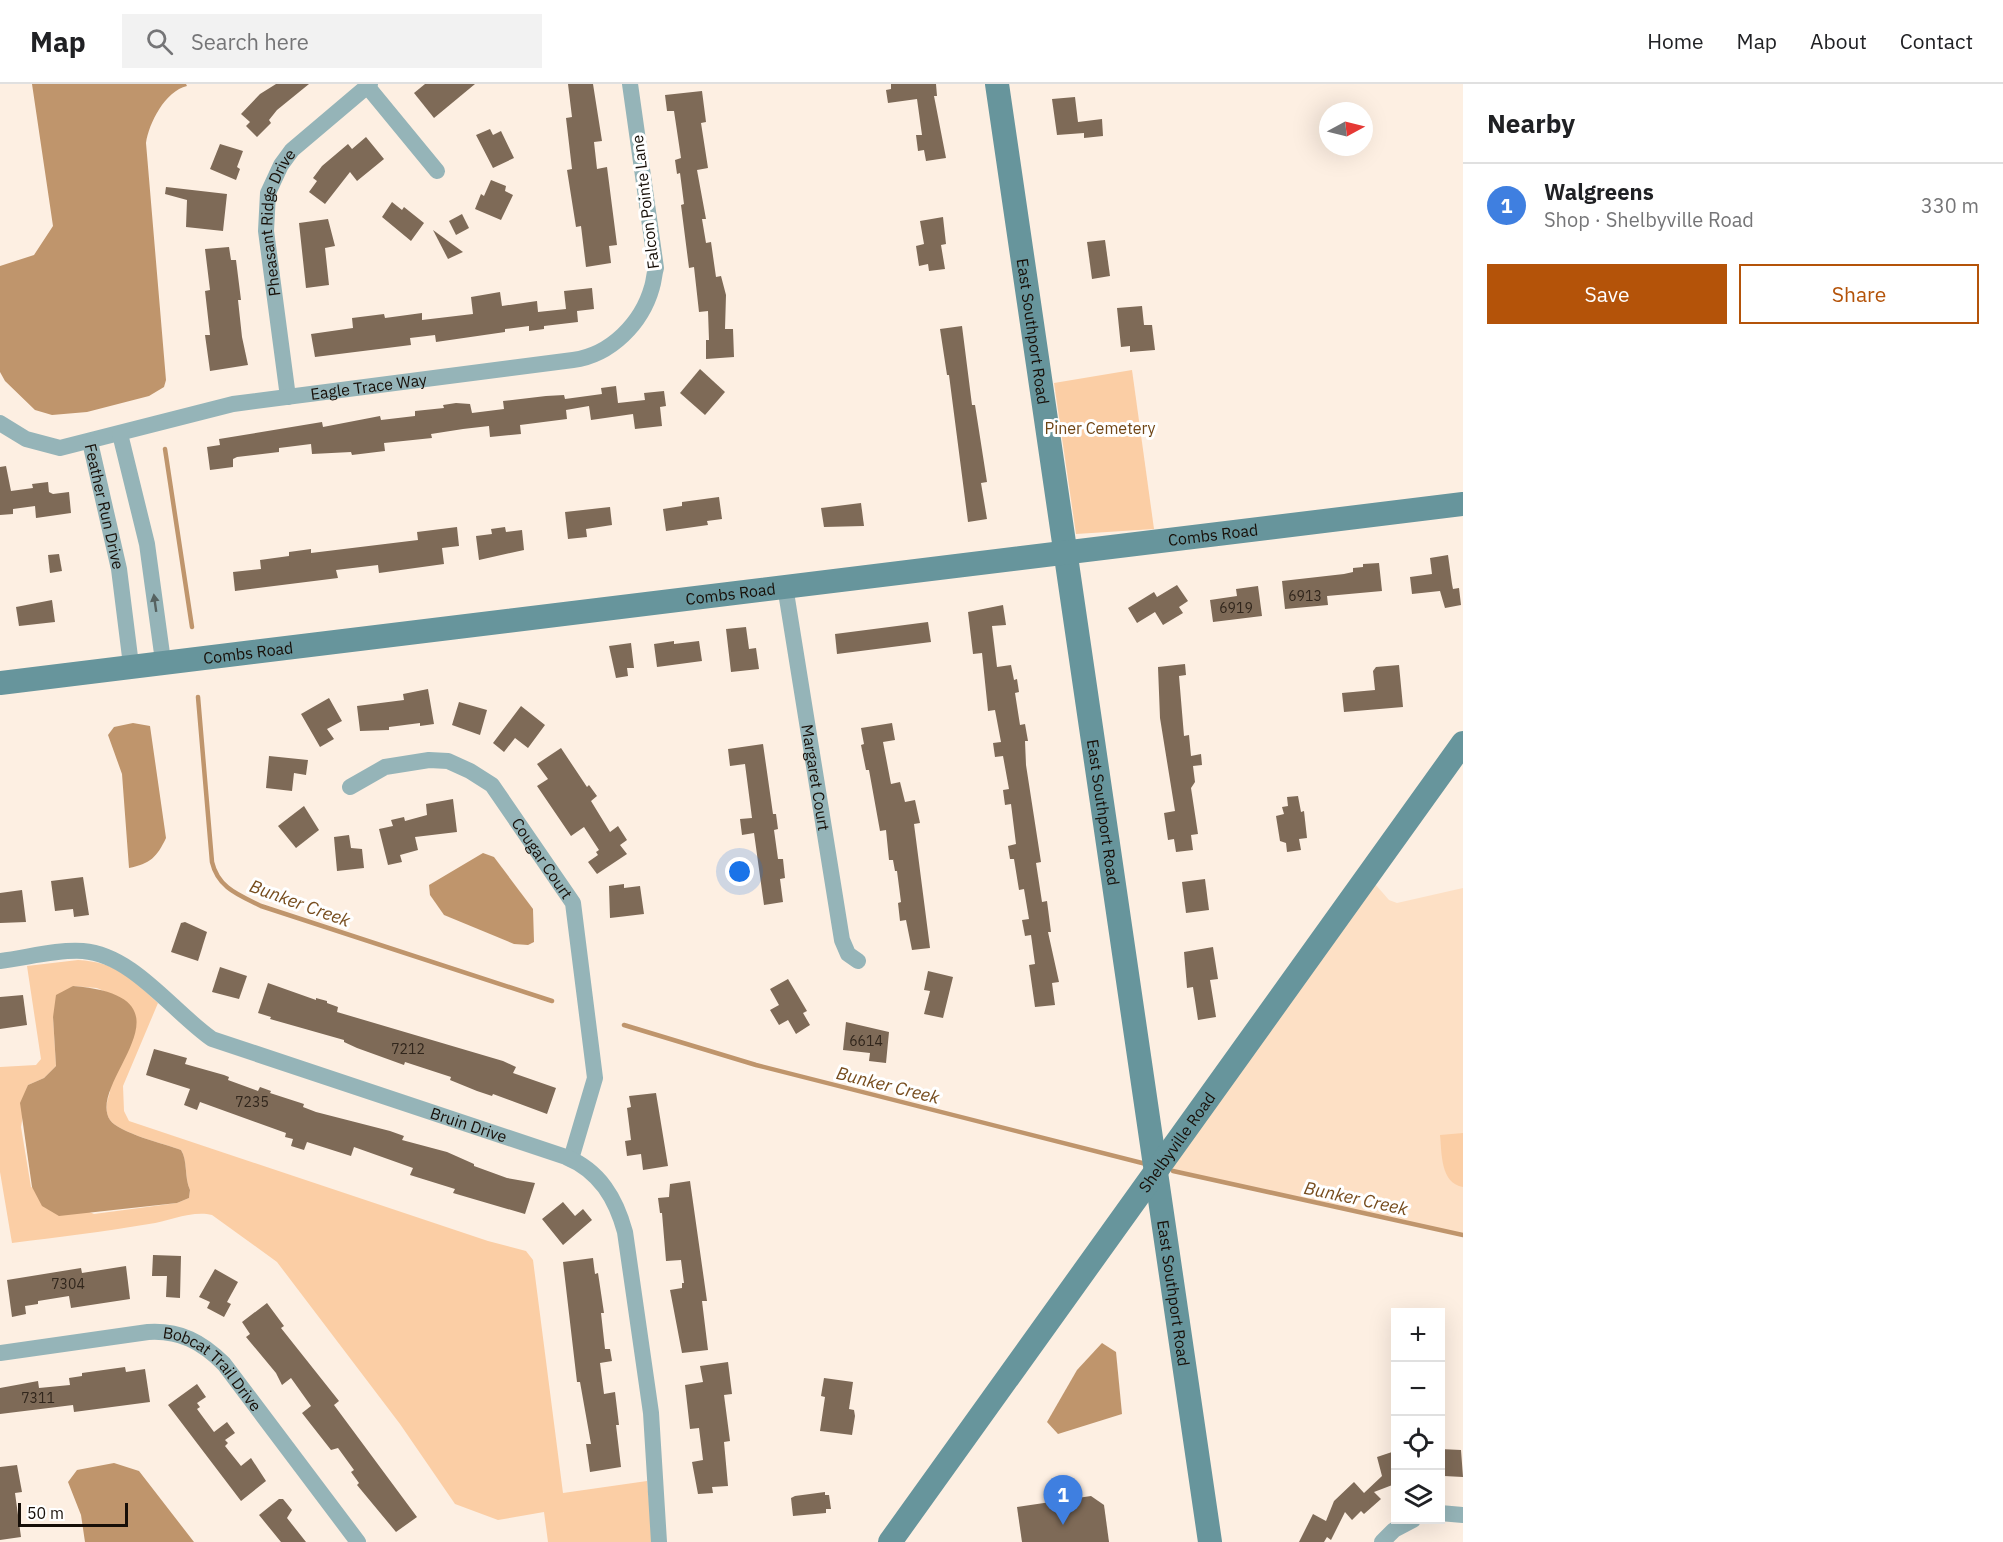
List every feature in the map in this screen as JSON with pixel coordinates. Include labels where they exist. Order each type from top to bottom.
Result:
[{"type":"main road","name":"East Southport Road","points":[[997,84],[1210,1542]]},
{"type":"main road","name":"Combs Road","points":[[0,683],[163,661],[1463,504]]},
{"type":"main road","name":"Shelbyville Road","points":[[890,1542],[1463,743]]},
{"type":"street","name":"Falcon Pointe Lane","points":[[630,84],[656,268],[653,286],[639,318]]},
{"type":"street","points":[[369,85],[437,171]]},
{"type":"street","name":"Pheasant Ridge Drive","points":[[288,397],[266,231],[268,193],[280,165],[292,150],[369,85]]},
{"type":"street","name":"Eagle Trace Way","points":[[90,442],[224,406],[586,358],[618,340],[639,318]]},
{"type":"street","name":"Feather Run Drive","points":[[0,423],[26,440],[60,448],[90,442],[119,569],[131,665]]},
{"type":"street","name":"Feather Run Drive","points":[[120,434],[147,544],[163,661]]},
{"type":"street","name":"Margaret Court","points":[[785,586],[842,940],[848,954],[858,961]]},
{"type":"street","name":"Cougar Court","points":[[350,787],[385,767],[429,760],[448,761],[470,771],[492,785],[573,903],[594,1078],[572,1160]]},
{"type":"street","name":"Bruin Drive","points":[[0,961],[81,951],[105,954],[127,965],[190,1024],[212,1039],[572,1160],[588,1169],[608,1189],[618,1208],[625,1232],[651,1413],[659,1542]]},
{"type":"street","name":"Bobcat Trail Drive","points":[[0,1353],[148,1332],[166,1331],[193,1339],[209,1348],[224,1364],[358,1542]]},
{"type":"street","points":[[1445,1513],[1463,1515]]},
{"type":"street","points":[[1382,1542],[1394,1530],[1405,1524]]},
{"type":"shaded area","points":[[32,84],[186,84],[187,86],[172,94],[159,109],[154,117],[146,143],[166,380],[164,387],[149,396],[87,412],[52,415],[35,410],[5,381],[0,372],[0,266],[34,255],[53,226]]},
{"type":"shaded area","points":[[133,723],[150,726],[166,838],[152,859],[129,868],[122,774],[108,735],[114,727]]},
{"type":"shaded area","points":[[483,853],[494,857],[533,909],[534,942],[528,945],[514,944],[444,915],[430,895],[429,885]]},
{"type":"shaded area","points":[[1368,876],[1389,900],[1397,903],[1463,888],[1463,1235],[1160,1167]]},
{"type":"shaded area","points":[[73,986],[112,993],[131,1006],[137,1023],[132,1043],[112,1085],[107,1104],[110,1120],[132,1134],[181,1150],[185,1159],[190,1190],[189,1198],[177,1203],[59,1216],[42,1206],[32,1187],[20,1103],[28,1085],[44,1078],[56,1066],[53,1017],[56,995]]},
{"type":"shaded area","points":[[1102,1343],[1116,1352],[1122,1414],[1058,1434],[1047,1422],[1077,1370]]},
{"type":"shaded area","points":[[114,1463],[139,1471],[194,1542],[85,1542],[81,1515],[68,1482],[77,1470]]},
{"type":"green space","name":"Piner Cemetery","points":[[1132,370],[1154,529],[1076,534],[1054,383]]},
{"type":"green space","points":[[78,960],[103,964],[131,979],[158,1003],[123,1086],[124,1111],[129,1121],[488,1241],[526,1251],[533,1260],[563,1493],[647,1481],[653,1542],[548,1542],[544,1512],[498,1520],[455,1504],[400,1424],[277,1262],[212,1215],[189,1215],[132,1227],[12,1243],[0,1172],[0,1067],[36,1065],[41,1059],[27,966]],"holes":[[[73,986],[97,988],[117,997],[107,1106],[108,1117],[115,1125],[123,1129],[181,1150],[185,1159],[190,1190],[189,1198],[177,1203],[94,1214],[31,1187],[21,1127],[28,1085],[44,1078],[56,1066],[53,1017]]]},
{"type":"green space","points":[[1463,1133],[1463,1187],[1455,1184],[1446,1174],[1440,1135]]},
{"type":"building","points":[[276,84],[309,84],[277,110],[269,120],[271,123],[257,137],[246,126],[250,122],[241,114],[260,94]]},
{"type":"building","points":[[425,84],[475,84],[434,118],[414,93]]},
{"type":"building","points":[[568,84],[593,84],[602,141],[594,142],[597,169],[607,167],[617,245],[609,246],[611,263],[586,267],[581,226],[576,227],[567,170],[572,169],[566,118],[572,117]]},
{"type":"building","points":[[891,84],[936,84],[937,96],[934,96],[946,158],[926,161],[924,150],[918,151],[916,135],[922,135],[917,99],[888,103],[886,90],[891,89]]},
{"type":"building","points":[[702,91],[706,122],[701,123],[708,168],[697,170],[706,219],[702,219],[706,243],[711,242],[716,277],[721,276],[726,295],[725,329],[733,329],[734,357],[706,359],[706,340],[709,340],[708,311],[699,312],[694,267],[689,268],[681,205],[684,204],[680,173],[677,174],[675,160],[681,158],[674,111],[667,111],[665,95]]},
{"type":"building","points":[[1075,97],[1078,122],[1102,119],[1103,136],[1084,138],[1084,133],[1057,135],[1052,99]]},
{"type":"building","points":[[490,129],[493,135],[501,131],[514,158],[493,168],[476,135]]},
{"type":"building","points":[[366,137],[384,159],[357,181],[350,172],[325,204],[309,192],[317,181],[313,178],[322,166],[348,144],[352,149]]},
{"type":"building","points":[[220,144],[243,151],[237,167],[240,169],[236,180],[210,169]]},
{"type":"building","points":[[491,180],[506,186],[505,191],[513,195],[501,220],[475,209],[481,194],[484,196]]},
{"type":"building","points":[[166,187],[227,194],[223,231],[186,227],[187,200],[165,194]]},
{"type":"building","points":[[392,202],[402,210],[404,207],[424,223],[411,241],[382,217]]},
{"type":"building","points":[[462,214],[469,228],[456,235],[449,221]]},
{"type":"building","points":[[943,217],[946,244],[941,245],[945,269],[929,271],[928,264],[919,266],[916,246],[924,244],[920,221]]},
{"type":"building","points":[[328,219],[335,246],[325,248],[329,285],[306,288],[299,223]]},
{"type":"building","points":[[433,230],[463,252],[448,259]]},
{"type":"building","points":[[1105,240],[1110,276],[1092,279],[1087,242]]},
{"type":"building","points":[[229,247],[231,260],[236,260],[241,300],[238,300],[242,337],[248,365],[210,371],[205,335],[210,335],[205,291],[210,290],[205,249]]},
{"type":"building","points":[[592,288],[594,309],[577,311],[578,322],[544,326],[544,329],[529,331],[529,326],[505,329],[505,332],[436,342],[435,335],[410,338],[411,345],[315,357],[311,334],[353,328],[352,318],[384,314],[385,318],[422,313],[422,320],[473,314],[471,297],[500,292],[502,306],[537,301],[538,312],[566,309],[564,291]]},
{"type":"building","points":[[1142,306],[1144,325],[1152,325],[1155,350],[1130,352],[1130,346],[1121,347],[1117,308]]},
{"type":"building","points":[[962,326],[972,405],[975,405],[987,482],[981,483],[987,519],[968,522],[949,375],[947,375],[940,329]]},
{"type":"building","points":[[700,369],[725,392],[705,415],[680,393]]},
{"type":"building","points":[[616,386],[618,403],[645,400],[644,393],[664,391],[666,406],[660,407],[662,426],[635,429],[633,414],[591,420],[589,406],[566,410],[567,419],[520,425],[521,434],[490,437],[489,426],[463,429],[431,434],[432,438],[384,443],[385,451],[352,455],[351,452],[312,454],[311,444],[279,448],[279,452],[237,457],[233,459],[233,467],[210,470],[207,447],[220,445],[219,439],[322,422],[323,427],[380,416],[381,420],[415,416],[415,411],[444,408],[443,405],[456,403],[470,404],[472,413],[504,409],[503,401],[564,395],[565,399],[602,394],[601,388]]},
{"type":"building","points":[[6,466],[11,491],[33,488],[32,484],[48,482],[49,492],[53,494],[69,492],[71,513],[36,518],[35,506],[13,509],[13,514],[0,515],[0,467]]},
{"type":"building","points":[[719,497],[722,519],[707,521],[708,525],[666,531],[663,509],[682,506],[682,502]]},
{"type":"building","points":[[861,503],[864,526],[824,527],[821,508]]},
{"type":"building","points":[[610,507],[612,525],[586,529],[587,537],[568,539],[565,512]]},
{"type":"building","points":[[457,527],[459,546],[442,548],[444,564],[379,573],[378,565],[336,570],[338,578],[235,591],[233,572],[261,569],[260,560],[289,556],[289,552],[311,549],[311,553],[418,540],[417,532]]},
{"type":"building","points":[[505,527],[506,532],[522,530],[524,550],[479,560],[476,536],[492,534],[491,529]]},
{"type":"building","points":[[59,554],[62,571],[50,573],[48,555]]},
{"type":"building","points":[[1448,555],[1453,589],[1459,588],[1461,605],[1445,608],[1440,591],[1412,594],[1410,577],[1432,574],[1430,558]]},
{"type":"building","points":[[1379,563],[1382,591],[1327,596],[1328,605],[1285,609],[1282,581],[1344,574],[1353,572],[1353,568],[1363,567],[1363,564]]},
{"type":"building","points":[[1177,585],[1188,601],[1179,607],[1183,613],[1163,625],[1155,612],[1137,623],[1128,608],[1154,592],[1157,597]]},
{"type":"building","points":[[1258,586],[1262,616],[1213,622],[1210,600],[1237,596],[1236,589]]},
{"type":"building","points":[[52,600],[55,622],[19,626],[16,607]]},
{"type":"building","points":[[1003,605],[1006,625],[992,626],[997,667],[1011,665],[1014,680],[1017,679],[1019,692],[1015,693],[1020,725],[1025,724],[1028,741],[1025,741],[1026,765],[1041,862],[1036,863],[1042,902],[1047,901],[1051,932],[1048,932],[1059,982],[1052,983],[1055,1005],[1035,1007],[1029,965],[1035,964],[1031,935],[1025,936],[1022,920],[1029,919],[1024,889],[1019,890],[1014,859],[1010,859],[1008,846],[1016,844],[1011,804],[1005,805],[1003,790],[1009,789],[1003,756],[995,757],[993,743],[1001,742],[995,710],[988,711],[982,653],[973,654],[968,612]]},
{"type":"building","points":[[928,622],[931,642],[837,654],[835,634]]},
{"type":"building","points":[[746,627],[749,649],[756,648],[759,669],[731,672],[726,629]]},
{"type":"building","points":[[674,641],[674,644],[699,641],[702,661],[657,667],[654,644]]},
{"type":"building","points":[[631,643],[634,668],[627,668],[628,676],[616,678],[609,646]]},
{"type":"building","points":[[1185,664],[1186,675],[1179,676],[1184,736],[1189,735],[1191,756],[1201,754],[1202,765],[1193,766],[1195,782],[1191,788],[1198,834],[1191,835],[1193,850],[1176,852],[1174,839],[1168,840],[1164,813],[1175,811],[1160,718],[1158,667]]},
{"type":"building","points":[[1399,665],[1403,707],[1344,712],[1342,693],[1375,690],[1373,671],[1376,667]]},
{"type":"building","points":[[428,689],[434,724],[420,726],[420,723],[389,727],[389,730],[360,731],[357,706],[404,700],[403,694]]},
{"type":"building","points":[[329,698],[342,721],[327,729],[334,739],[320,747],[301,714]]},
{"type":"building","points":[[459,702],[487,710],[480,735],[452,725]]},
{"type":"building","points":[[521,706],[545,725],[528,748],[515,738],[504,752],[493,743]]},
{"type":"building","points":[[892,723],[895,740],[883,742],[891,784],[900,782],[905,802],[915,800],[920,823],[914,824],[930,948],[912,950],[906,920],[900,921],[898,903],[901,902],[897,871],[895,871],[893,860],[889,860],[886,830],[880,831],[869,770],[866,770],[861,745],[864,744],[861,728]]},
{"type":"building","points":[[763,744],[773,814],[776,814],[778,829],[774,830],[778,859],[783,859],[785,878],[780,879],[783,902],[764,905],[754,833],[742,835],[740,819],[752,818],[745,764],[730,766],[728,749]]},
{"type":"building","points":[[561,748],[587,787],[589,785],[597,796],[591,801],[610,832],[618,826],[627,840],[620,845],[627,854],[597,874],[588,862],[598,855],[596,852],[599,850],[584,827],[571,836],[537,786],[548,779],[537,764]]},
{"type":"building","points":[[269,756],[308,760],[306,775],[294,773],[292,791],[266,788]]},
{"type":"building","points":[[1298,796],[1301,812],[1304,811],[1307,838],[1299,839],[1301,850],[1287,852],[1286,843],[1280,841],[1276,816],[1284,814],[1282,807],[1288,806],[1287,797]]},
{"type":"building","points":[[453,799],[457,832],[415,837],[418,850],[400,855],[402,862],[388,865],[379,829],[393,826],[391,820],[404,817],[405,821],[427,815],[426,804]]},
{"type":"building","points":[[304,806],[319,830],[296,848],[278,826]]},
{"type":"building","points":[[349,835],[351,848],[362,849],[364,868],[337,871],[334,837]]},
{"type":"building","points":[[83,877],[89,915],[74,917],[73,909],[55,911],[51,881]]},
{"type":"building","points":[[1205,879],[1209,910],[1186,913],[1182,882]]},
{"type":"building","points":[[624,884],[624,888],[640,886],[644,914],[610,918],[609,886]]},
{"type":"building","points":[[22,890],[26,922],[0,923],[0,893]]},
{"type":"building","points":[[185,922],[207,932],[198,961],[171,952],[181,923]]},
{"type":"building","points":[[1213,947],[1218,979],[1210,980],[1216,1017],[1198,1020],[1193,987],[1187,988],[1184,952]]},
{"type":"building","points":[[220,967],[247,976],[239,999],[212,992]]},
{"type":"building","points":[[928,971],[953,977],[943,1018],[924,1014],[930,991],[924,990]]},
{"type":"building","points":[[788,979],[807,1011],[803,1013],[810,1025],[796,1034],[788,1020],[779,1025],[770,1010],[779,1005],[770,989]]},
{"type":"building","points":[[268,983],[316,1000],[316,998],[327,1001],[338,1007],[337,1012],[503,1061],[516,1067],[513,1073],[556,1088],[547,1114],[493,1094],[492,1096],[477,1091],[450,1080],[451,1077],[405,1062],[404,1065],[357,1048],[344,1040],[270,1019],[271,1017],[258,1013]]},
{"type":"building","points":[[23,995],[27,1025],[0,1029],[0,997]]},
{"type":"building","points":[[846,1022],[889,1032],[886,1063],[869,1061],[870,1053],[843,1050]]},
{"type":"building","points":[[154,1049],[187,1058],[185,1064],[224,1075],[229,1077],[228,1080],[258,1091],[260,1087],[271,1091],[270,1093],[304,1104],[303,1107],[316,1112],[390,1131],[404,1136],[402,1140],[447,1152],[474,1166],[507,1178],[535,1183],[525,1214],[453,1193],[455,1189],[410,1175],[413,1168],[354,1147],[351,1156],[307,1142],[304,1150],[291,1146],[293,1139],[285,1137],[286,1133],[200,1102],[197,1110],[184,1105],[190,1089],[146,1075]]},
{"type":"building","points":[[656,1093],[668,1166],[643,1170],[641,1154],[627,1156],[625,1141],[631,1140],[627,1108],[631,1107],[629,1096]]},
{"type":"building","points":[[690,1181],[707,1301],[702,1301],[708,1350],[682,1353],[670,1290],[682,1288],[682,1283],[684,1283],[681,1260],[666,1261],[662,1213],[660,1213],[658,1198],[669,1197],[670,1184]]},
{"type":"building","points":[[563,1202],[575,1216],[583,1209],[592,1220],[563,1245],[542,1219]]},
{"type":"building","points":[[153,1255],[181,1256],[180,1298],[166,1297],[167,1276],[152,1276]]},
{"type":"building","points":[[593,1258],[595,1274],[598,1273],[604,1313],[601,1313],[605,1349],[610,1349],[612,1361],[600,1363],[604,1394],[615,1392],[621,1467],[590,1472],[586,1444],[591,1444],[580,1382],[577,1382],[563,1262]]},
{"type":"building","points":[[126,1266],[130,1299],[71,1308],[69,1296],[38,1301],[38,1304],[25,1306],[26,1314],[12,1317],[7,1280],[81,1268],[82,1273]]},
{"type":"building","points":[[215,1269],[238,1282],[227,1302],[231,1304],[224,1317],[207,1308],[210,1302],[199,1297]]},
{"type":"building","points":[[267,1303],[284,1326],[281,1328],[339,1401],[334,1405],[417,1517],[396,1532],[357,1485],[359,1483],[351,1472],[354,1470],[338,1448],[331,1450],[302,1413],[311,1406],[291,1378],[282,1385],[276,1373],[246,1337],[250,1334],[242,1322]]},
{"type":"building","points":[[728,1362],[732,1394],[724,1395],[730,1441],[724,1442],[728,1486],[712,1487],[713,1493],[698,1494],[692,1462],[703,1460],[699,1428],[690,1429],[685,1385],[703,1382],[700,1366]]},
{"type":"building","points":[[125,1367],[126,1372],[145,1369],[150,1402],[74,1412],[73,1405],[0,1414],[0,1388],[38,1381],[39,1388],[70,1385],[69,1378],[82,1376],[82,1373]]},
{"type":"building","points":[[824,1378],[853,1382],[849,1409],[854,1410],[855,1416],[852,1435],[820,1431],[825,1397],[821,1396]]},
{"type":"building","points":[[197,1384],[206,1397],[197,1403],[200,1407],[197,1409],[214,1432],[227,1422],[235,1433],[225,1440],[228,1443],[225,1446],[241,1466],[251,1458],[266,1481],[241,1501],[168,1405]]},
{"type":"building","points":[[1445,1449],[1461,1450],[1463,1477],[1445,1476]]},
{"type":"building","points":[[1391,1452],[1391,1486],[1374,1492],[1381,1499],[1364,1514],[1361,1511],[1352,1520],[1345,1512],[1331,1540],[1327,1537],[1324,1542],[1299,1542],[1313,1514],[1326,1521],[1334,1501],[1354,1482],[1364,1493],[1382,1476],[1377,1457]]},
{"type":"building","points":[[17,1465],[22,1492],[15,1493],[21,1537],[0,1540],[0,1467]]},
{"type":"building","points":[[825,1492],[825,1495],[829,1495],[831,1509],[826,1509],[826,1513],[793,1516],[791,1498]]},
{"type":"building","points":[[1091,1496],[1104,1505],[1109,1542],[1022,1542],[1017,1507]]},
{"type":"building","points":[[279,1499],[283,1499],[292,1510],[287,1518],[306,1542],[281,1542],[259,1515]]},
{"type":"waterway","name":"Bunker Creek","points":[[165,449],[192,627]]},
{"type":"waterway","name":"Bunker Creek","points":[[198,697],[212,862],[224,884],[237,894],[261,906],[552,1001]]},
{"type":"waterway","name":"Bunker Creek","points":[[624,1025],[756,1065],[1146,1164]]},
{"type":"waterway","name":"Bunker Creek","points":[[1173,1171],[1463,1235]]},
{"type":"place","name":"Walgreens","points":[[1063,1525]]}]
